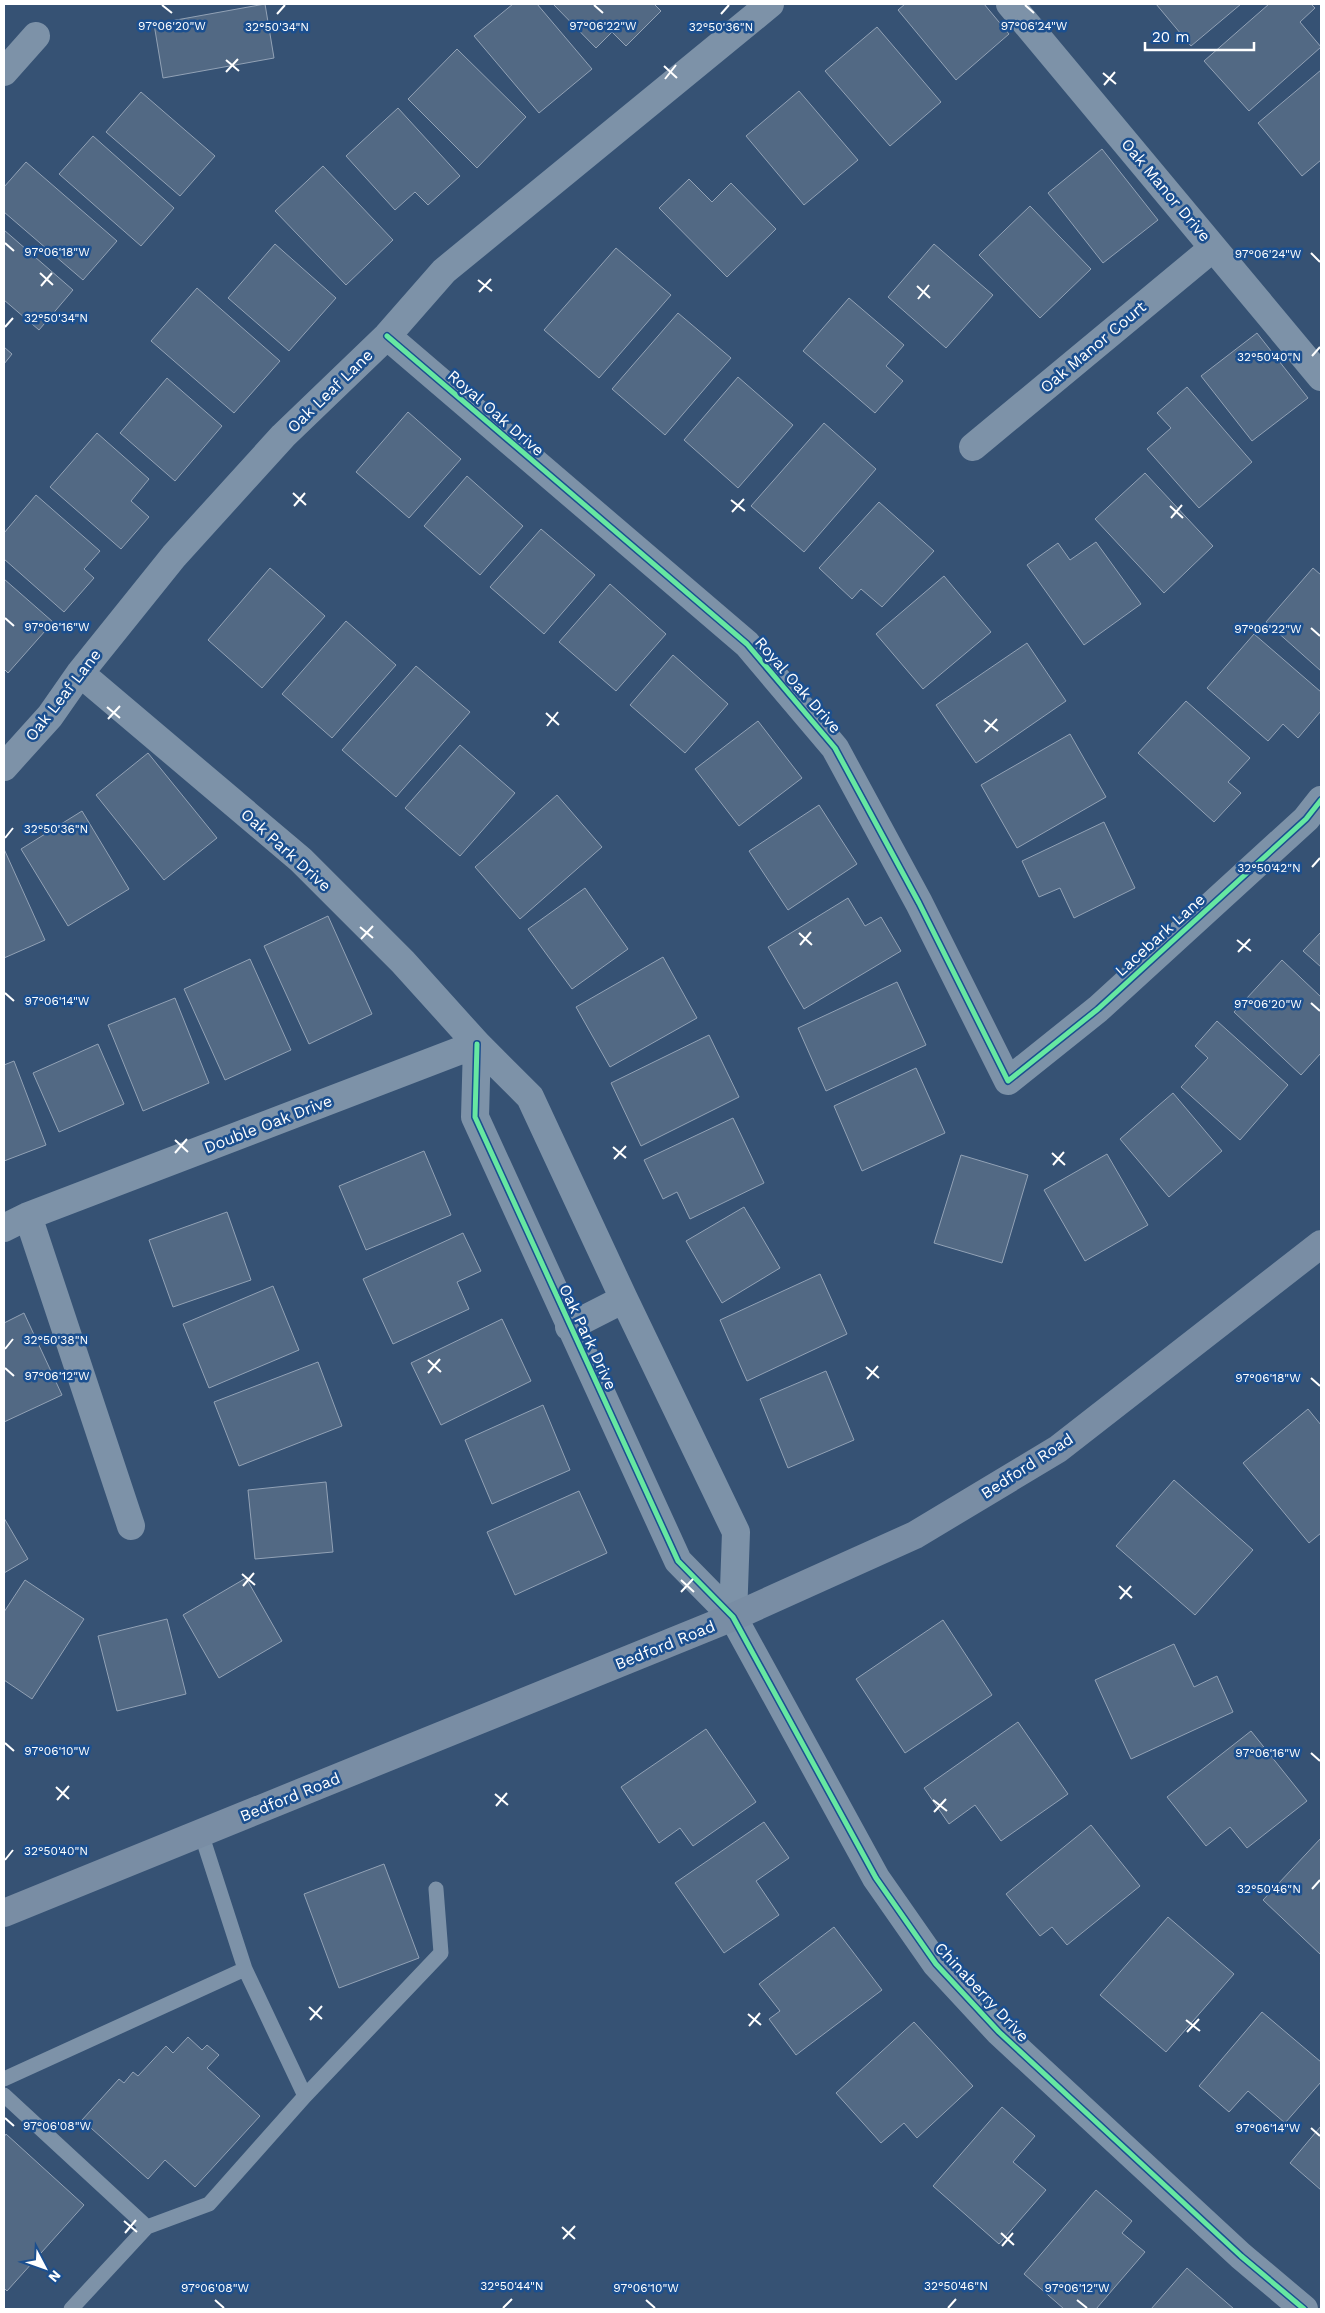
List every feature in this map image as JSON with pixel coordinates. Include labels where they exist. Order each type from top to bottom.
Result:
[{"type":"main road","name":"Bedford Road","points":[[4,1913],[733,1617],[915,1535],[1058,1449],[1321,1244]]},
{"type":"street","name":"Oak Leaf Lane","points":[[4,767],[50,716],[80,673],[174,556],[282,436],[387,336],[444,271],[770,4]]},
{"type":"street","name":"Oak Manor Drive","points":[[1010,4],[1321,377]]},
{"type":"street","points":[[4,72],[36,36]]},
{"type":"street","name":"Oak Manor Court","points":[[973,447],[1213,248]]},
{"type":"street","name":"Royal Oak Drive","points":[[387,336],[747,644],[835,748],[919,903],[1008,1081]]},
{"type":"street","name":"Oak Park Drive","points":[[80,673],[301,860],[403,962],[477,1044],[530,1097],[624,1299],[736,1532],[733,1617]]},
{"type":"street","name":"Lacebark Lane","points":[[1008,1081],[1098,1009],[1306,819],[1321,800]]},
{"type":"street","name":"Oak Park Drive","points":[[477,1044],[475,1117],[569,1327],[678,1561],[733,1617]]},
{"type":"street","name":"Double Oak Drive","points":[[4,1228],[28,1216],[477,1044]]},
{"type":"street","points":[[28,1216],[131,1526]]},
{"type":"street","points":[[569,1327],[624,1299]]},
{"type":"street","name":"Chinaberry Drive","points":[[733,1617],[876,1878],[936,1964],[999,2032],[1241,2256],[1304,2309]]},
{"type":"lane","points":[[201,1832],[245,1969],[305,2096]]},
{"type":"lane","points":[[71,2309],[147,2227],[209,2204],[305,2096],[441,1953],[436,1889]]},
{"type":"lane","points":[[4,2079],[245,1969]]},
{"type":"lane","points":[[4,2095],[147,2227]]},
{"type":"building","points":[[265,4],[274,58],[163,78],[154,24]]},
{"type":"building","points":[[513,4],[537,4],[592,69],[539,113],[474,36]]},
{"type":"building","points":[[553,4],[654,4],[661,11],[626,46],[612,32],[596,48]]},
{"type":"building","points":[[905,4],[984,4],[1009,34],[956,80],[898,10]]},
{"type":"building","points":[[1156,4],[1241,4],[1191,46]]},
{"type":"building","points":[[1269,4],[1311,4],[1315,8],[1300,22],[1321,47],[1249,111],[1204,61]]},
{"type":"building","points":[[877,27],[941,102],[890,146],[825,71]]},
{"type":"building","points":[[457,49],[526,117],[477,168],[408,99]]},
{"type":"building","points":[[1321,70],[1321,160],[1302,176],[1258,123]]},
{"type":"building","points":[[799,91],[858,160],[804,205],[746,136]]},
{"type":"building","points":[[141,92],[215,156],[180,196],[106,132]]},
{"type":"building","points":[[398,108],[460,176],[428,205],[415,192],[395,210],[346,156]]},
{"type":"building","points":[[93,136],[174,208],[141,246],[59,174]]},
{"type":"building","points":[[1102,149],[1158,220],[1103,263],[1048,193]]},
{"type":"building","points":[[26,162],[117,241],[83,280],[4,212],[4,187]]},
{"type":"building","points":[[323,166],[393,240],[346,285],[275,211]]},
{"type":"building","points":[[689,179],[712,202],[731,183],[776,229],[727,277],[659,208]]},
{"type":"building","points":[[1030,206],[1091,269],[1040,318],[979,255]]},
{"type":"building","points":[[4,230],[73,290],[39,330],[4,300]]},
{"type":"building","points":[[275,244],[336,298],[289,351],[228,298]]},
{"type":"building","points":[[934,244],[993,295],[946,348],[888,297]]},
{"type":"building","points":[[616,248],[671,295],[599,378],[544,330]]},
{"type":"building","points":[[197,288],[280,361],[234,413],[151,341]]},
{"type":"building","points":[[849,298],[904,345],[886,366],[903,381],[875,413],[803,351]]},
{"type":"building","points":[[678,313],[731,358],[665,435],[612,389]]},
{"type":"building","points":[[1257,333],[1308,398],[1252,441],[1201,376]]},
{"type":"building","points":[[4,347],[12,354],[4,364]]},
{"type":"building","points":[[738,377],[793,425],[738,488],[684,440]]},
{"type":"building","points":[[167,378],[222,426],[175,481],[120,433]]},
{"type":"building","points":[[1187,387],[1252,462],[1199,508],[1147,449],[1171,428],[1157,413]]},
{"type":"building","points":[[408,412],[461,459],[409,518],[356,472]]},
{"type":"building","points":[[824,423],[876,469],[804,552],[751,506]]},
{"type":"building","points":[[97,433],[149,479],[131,501],[149,517],[121,549],[50,487]]},
{"type":"building","points":[[1145,473],[1213,546],[1164,593],[1095,519]]},
{"type":"building","points":[[467,476],[523,526],[480,575],[424,526]]},
{"type":"building","points":[[36,495],[100,551],[84,569],[94,578],[64,612],[4,559],[4,533]]},
{"type":"building","points":[[879,502],[934,551],[882,607],[861,589],[852,599],[819,568]]},
{"type":"building","points":[[541,529],[595,575],[544,634],[490,587]]},
{"type":"building","points":[[1096,542],[1141,604],[1084,645],[1027,565],[1058,543],[1070,560]]},
{"type":"building","points":[[270,568],[325,616],[262,688],[208,640]]},
{"type":"building","points":[[1313,568],[1321,575],[1321,671],[1266,622]]},
{"type":"building","points":[[944,576],[991,632],[923,689],[876,634]]},
{"type":"building","points":[[4,579],[53,622],[8,673],[4,669]]},
{"type":"building","points":[[610,584],[666,634],[616,691],[559,642]]},
{"type":"building","points":[[346,621],[396,665],[332,738],[282,694]]},
{"type":"building","points":[[1254,634],[1321,692],[1321,711],[1298,738],[1283,724],[1268,741],[1207,688]]},
{"type":"building","points":[[1027,643],[1066,701],[976,763],[936,705]]},
{"type":"building","points":[[673,655],[728,704],[685,753],[630,705]]},
{"type":"building","points":[[416,666],[470,712],[396,797],[342,750]]},
{"type":"building","points":[[1186,701],[1250,758],[1228,782],[1241,793],[1214,822],[1138,753]]},
{"type":"building","points":[[758,721],[802,778],[739,826],[695,769]]},
{"type":"building","points":[[1070,734],[1106,797],[1017,848],[981,785]]},
{"type":"building","points":[[460,745],[515,793],[460,856],[405,808]]},
{"type":"building","points":[[148,753],[217,838],[164,880],[96,795]]},
{"type":"building","points":[[557,795],[602,847],[520,919],[475,867]]},
{"type":"building","points":[[819,805],[857,864],[788,910],[749,851]]},
{"type":"building","points":[[82,811],[129,889],[68,926],[21,849]]},
{"type":"building","points":[[1104,822],[1135,888],[1074,918],[1060,888],[1039,897],[1022,861]]},
{"type":"building","points":[[4,849],[45,940],[4,958]]},
{"type":"building","points":[[585,888],[628,949],[572,989],[528,929]]},
{"type":"building","points":[[848,898],[865,926],[881,917],[901,951],[804,1009],[768,947]]},
{"type":"building","points":[[328,916],[372,1014],[309,1044],[264,946]]},
{"type":"building","points":[[1321,932],[1321,967],[1303,951]]},
{"type":"building","points":[[663,957],[697,1018],[610,1067],[576,1007]]},
{"type":"building","points":[[250,959],[291,1050],[225,1080],[184,989]]},
{"type":"building","points":[[1282,960],[1321,997],[1321,1053],[1301,1075],[1234,1012]]},
{"type":"building","points":[[897,982],[926,1045],[826,1091],[798,1028]]},
{"type":"building","points":[[175,998],[209,1083],[143,1111],[108,1025]]},
{"type":"building","points":[[1217,1021],[1288,1085],[1240,1140],[1181,1087],[1208,1058],[1195,1046]]},
{"type":"building","points":[[709,1035],[739,1097],[641,1146],[611,1083]]},
{"type":"building","points":[[98,1044],[124,1104],[59,1132],[33,1073]]},
{"type":"building","points":[[14,1061],[46,1145],[4,1161],[4,1065]]},
{"type":"building","points":[[916,1068],[945,1133],[862,1171],[834,1106]]},
{"type":"building","points":[[1173,1093],[1222,1151],[1169,1197],[1120,1139]]},
{"type":"building","points":[[733,1118],[764,1183],[690,1219],[677,1192],[663,1199],[644,1160]]},
{"type":"building","points":[[424,1151],[451,1215],[366,1250],[339,1186]]},
{"type":"building","points":[[1107,1154],[1148,1225],[1085,1261],[1044,1190]]},
{"type":"building","points":[[961,1155],[1028,1175],[1002,1263],[934,1243]]},
{"type":"building","points":[[744,1207],[780,1268],[722,1303],[686,1241]]},
{"type":"building","points":[[227,1212],[251,1280],[173,1307],[149,1240]]},
{"type":"building","points":[[463,1233],[481,1271],[457,1282],[469,1309],[393,1344],[363,1279]]},
{"type":"building","points":[[820,1274],[847,1334],[747,1381],[720,1320]]},
{"type":"building","points":[[273,1286],[299,1350],[209,1388],[183,1324]]},
{"type":"building","points":[[24,1313],[62,1395],[4,1422],[4,1323]]},
{"type":"building","points":[[502,1319],[531,1381],[441,1425],[411,1363]]},
{"type":"building","points":[[318,1362],[342,1426],[239,1466],[214,1402]]},
{"type":"building","points":[[826,1371],[854,1440],[788,1468],[760,1399]]},
{"type":"building","points":[[543,1405],[570,1470],[492,1504],[465,1440]]},
{"type":"building","points":[[1308,1409],[1321,1425],[1321,1533],[1309,1543],[1243,1463]]},
{"type":"building","points":[[1174,1480],[1253,1550],[1195,1615],[1116,1546]]},
{"type":"building","points":[[326,1482],[333,1552],[255,1559],[248,1490]]},
{"type":"building","points":[[579,1491],[607,1553],[515,1595],[487,1532]]},
{"type":"building","points":[[4,1518],[28,1559],[4,1573]]},
{"type":"building","points":[[246,1578],[282,1641],[219,1678],[183,1615]]},
{"type":"building","points":[[25,1580],[84,1619],[32,1699],[4,1680],[4,1612]]},
{"type":"building","points":[[167,1619],[186,1694],[117,1711],[98,1636]]},
{"type":"building","points":[[943,1620],[992,1695],[905,1753],[856,1679]]},
{"type":"building","points":[[1174,1644],[1194,1687],[1217,1676],[1233,1712],[1131,1759],[1095,1680]]},
{"type":"building","points":[[1018,1722],[1068,1794],[1001,1841],[975,1805],[949,1824],[924,1788]]},
{"type":"building","points":[[706,1729],[756,1802],[693,1846],[680,1828],[659,1843],[621,1787]]},
{"type":"building","points":[[1251,1731],[1307,1801],[1247,1848],[1230,1827],[1206,1846],[1167,1797]]},
{"type":"building","points":[[764,1822],[789,1858],[756,1881],[779,1915],[724,1953],[675,1883]]},
{"type":"building","points":[[1091,1825],[1140,1886],[1067,1945],[1052,1927],[1040,1936],[1006,1894]]},
{"type":"building","points":[[1321,1838],[1321,1955],[1263,1900]]},
{"type":"building","points":[[384,1864],[419,1958],[339,1988],[304,1894]]},
{"type":"building","points":[[1168,1917],[1234,1974],[1166,2052],[1100,1995]]},
{"type":"building","points":[[834,1927],[882,1990],[796,2055],[769,2019],[780,2011],[759,1984]]},
{"type":"building","points":[[1262,2012],[1321,2062],[1321,2082],[1285,2123],[1248,2091],[1229,2112],[1199,2086]]},
{"type":"building","points":[[914,2022],[973,2086],[917,2138],[904,2123],[881,2143],[836,2093]]},
{"type":"building","points":[[188,2037],[202,2050],[207,2045],[219,2055],[207,2068],[260,2116],[195,2187],[165,2160],[148,2179],[82,2120],[119,2079],[124,2083],[133,2072],[138,2076],[166,2046],[173,2053]]},
{"type":"building","points":[[1002,2107],[1035,2136],[1013,2162],[1046,2190],[999,2244],[933,2186]]},
{"type":"building","points":[[1321,2126],[1321,2190],[1290,2163]]},
{"type":"building","points":[[6,2134],[84,2205],[7,2291],[4,2288],[4,2137]]},
{"type":"building","points":[[1096,2190],[1132,2221],[1122,2233],[1145,2252],[1096,2309],[1064,2309],[1024,2274]]},
{"type":"building","points":[[1187,2268],[1234,2309],[1151,2309]]},
{"type":"cycle path","points":[[387,336],[747,644],[835,748],[919,903],[1008,1081],[1098,1009],[1306,819],[1321,800]]},
{"type":"cycle path","points":[[477,1044],[475,1117],[678,1561],[733,1617],[876,1878],[936,1964],[999,2032],[1241,2256],[1304,2309]]}]
